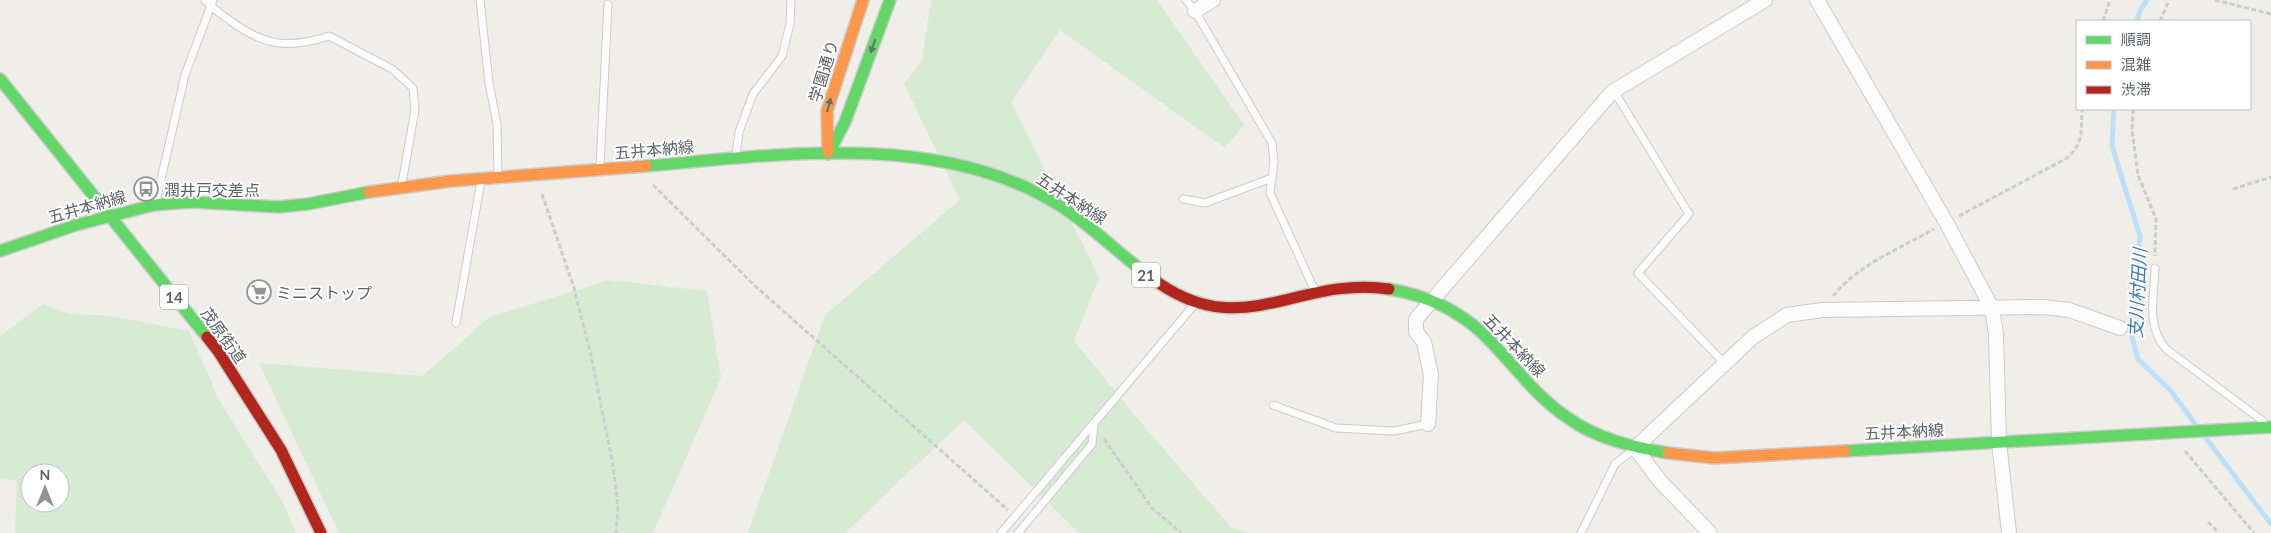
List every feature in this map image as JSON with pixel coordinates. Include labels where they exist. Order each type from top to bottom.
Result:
[{"type":"main road","name":"学園通り","points":[[828,154],[827,111],[863,0]]},
{"type":"main road","points":[[828,154],[845,122],[890,0]]},
{"type":"main road","name":"茂原街道","points":[[0,79],[218,351],[281,450],[302,490],[321,533]]},
{"type":"main road","name":"五井本納線","points":[[0,251],[84,221],[155,204],[194,202],[270,208],[298,206],[401,186],[536,176],[634,166],[736,158],[828,154],[910,156],[936,159],[1015,181],[1083,221],[1165,289],[1196,303],[1228,309],[1250,309],[1273,306],[1316,293],[1346,287],[1378,288],[1404,292],[1432,301],[1477,326],[1551,406],[1576,424],[1635,448],[1684,456],[1714,458],[2271,427]]},
{"type":"street","points":[[1190,5],[1213,0]]},
{"type":"street","points":[[1428,424],[1430,375],[1424,342],[1416,332],[1416,319],[1614,91],[1765,0]]},
{"type":"street","points":[[1816,0],[1946,222],[1992,308],[1996,334],[1999,442],[2010,533]]},
{"type":"street","points":[[1710,533],[1660,481],[1635,448],[1753,337],[1787,316],[1822,310],[2043,307],[2069,310],[2120,328]]},
{"type":"lane","points":[[205,0],[212,3],[251,36],[275,43],[308,43],[329,36],[392,69],[413,88],[415,110],[401,186]]},
{"type":"lane","points":[[480,0],[489,83],[498,124],[498,179]]},
{"type":"lane","points":[[736,158],[739,132],[753,94],[782,56],[790,24],[791,0]]},
{"type":"lane","points":[[155,204],[185,75],[212,3]]},
{"type":"lane","points":[[599,170],[608,4]]},
{"type":"lane","points":[[1190,5],[1272,143],[1274,162],[1270,192],[1316,293]]},
{"type":"lane","points":[[1614,91],[1688,214],[1638,273],[1725,364]]},
{"type":"lane","points":[[1183,199],[1205,203],[1272,178]]},
{"type":"lane","points":[[456,323],[482,179]]},
{"type":"lane","points":[[2155,268],[2152,324],[2159,341],[2166,349],[2271,427]]},
{"type":"lane","points":[[1001,533],[1196,303]]},
{"type":"lane","points":[[1273,405],[1336,428],[1394,431],[1428,424]]},
{"type":"lane","points":[[1018,533],[1092,444],[1094,424]]},
{"type":"lane","points":[[1581,533],[1615,464],[1635,448]]},
{"type":"path","points":[[2103,20],[2110,0]]},
{"type":"path","points":[[2160,20],[2169,0]]},
{"type":"path","points":[[2215,0],[2271,14]]},
{"type":"path","points":[[1822,310],[1842,284],[1858,272],[1946,222],[2067,158],[2076,150],[2080,139],[2082,110]]},
{"type":"path","points":[[2133,110],[2132,132],[2138,175],[2156,219],[2155,268]]},
{"type":"path","points":[[634,166],[754,285],[1016,517]]},
{"type":"path","points":[[536,176],[574,288],[590,351],[613,465],[618,507],[616,533]]},
{"type":"path","points":[[2233,189],[2271,177]]},
{"type":"path","points":[[1094,424],[1152,508],[1181,533]]},
{"type":"path","points":[[2184,431],[2183,449],[2191,461],[2254,533]]},
{"type":"path","points":[[2208,522],[2219,533]]},
{"type":"green space","points":[[931,0],[1157,0],[1244,125],[1225,148],[1060,30],[1011,102],[1099,277],[1074,341],[1147,430],[1232,528],[1250,533],[1079,533],[964,420],[845,533],[748,533],[825,315],[960,200],[904,84],[922,60]]},
{"type":"green space","points":[[609,280],[707,291],[721,378],[653,533],[339,533],[259,363],[422,376],[490,317]]},
{"type":"green space","points":[[43,304],[69,314],[111,316],[189,331],[219,400],[284,504],[296,533],[15,533],[17,481],[0,478],[0,336]]},
{"type":"waterway","name":"支川村田川","points":[[2137,20],[2147,0]]},
{"type":"waterway","name":"支川村田川","points":[[2114,110],[2112,146],[2140,236],[2131,334],[2138,359],[2171,391],[2195,424]]},
{"type":"waterway","name":"支川村田川","points":[[2205,437],[2271,524]]},
{"type":"traffic: fast","points":[[828,154],[845,122],[890,0]]},
{"type":"traffic: fast","points":[[0,79],[207,337]]},
{"type":"traffic: fast","points":[[646,166],[746,157],[851,153],[902,156],[953,164],[1001,177],[1047,198],[1074,215],[1149,276]]},
{"type":"traffic: fast","points":[[0,251],[76,225],[154,205],[192,202],[278,207],[308,204],[369,192]]},
{"type":"traffic: fast","points":[[1389,289],[1427,299],[1461,316],[1481,332],[1544,399],[1579,425],[1603,437],[1668,453]]},
{"type":"traffic: fast","points":[[1845,451],[2271,427]]},
{"type":"traffic: slow","points":[[828,152],[827,111],[863,0]]},
{"type":"traffic: slow","points":[[369,192],[451,181],[646,166]]},
{"type":"traffic: slow","points":[[1668,453],[1714,458],[1845,451]]},
{"type":"traffic: jam","points":[[1149,276],[1182,296],[1212,306],[1240,308],[1355,287],[1389,289]]},
{"type":"traffic: jam","points":[[207,337],[218,351],[281,450],[321,533]]},
{"type":"place","name":"潤井戸交差点","points":[[146,189]]},
{"type":"place","name":"ミニストップ","points":[[259,292]]}]
